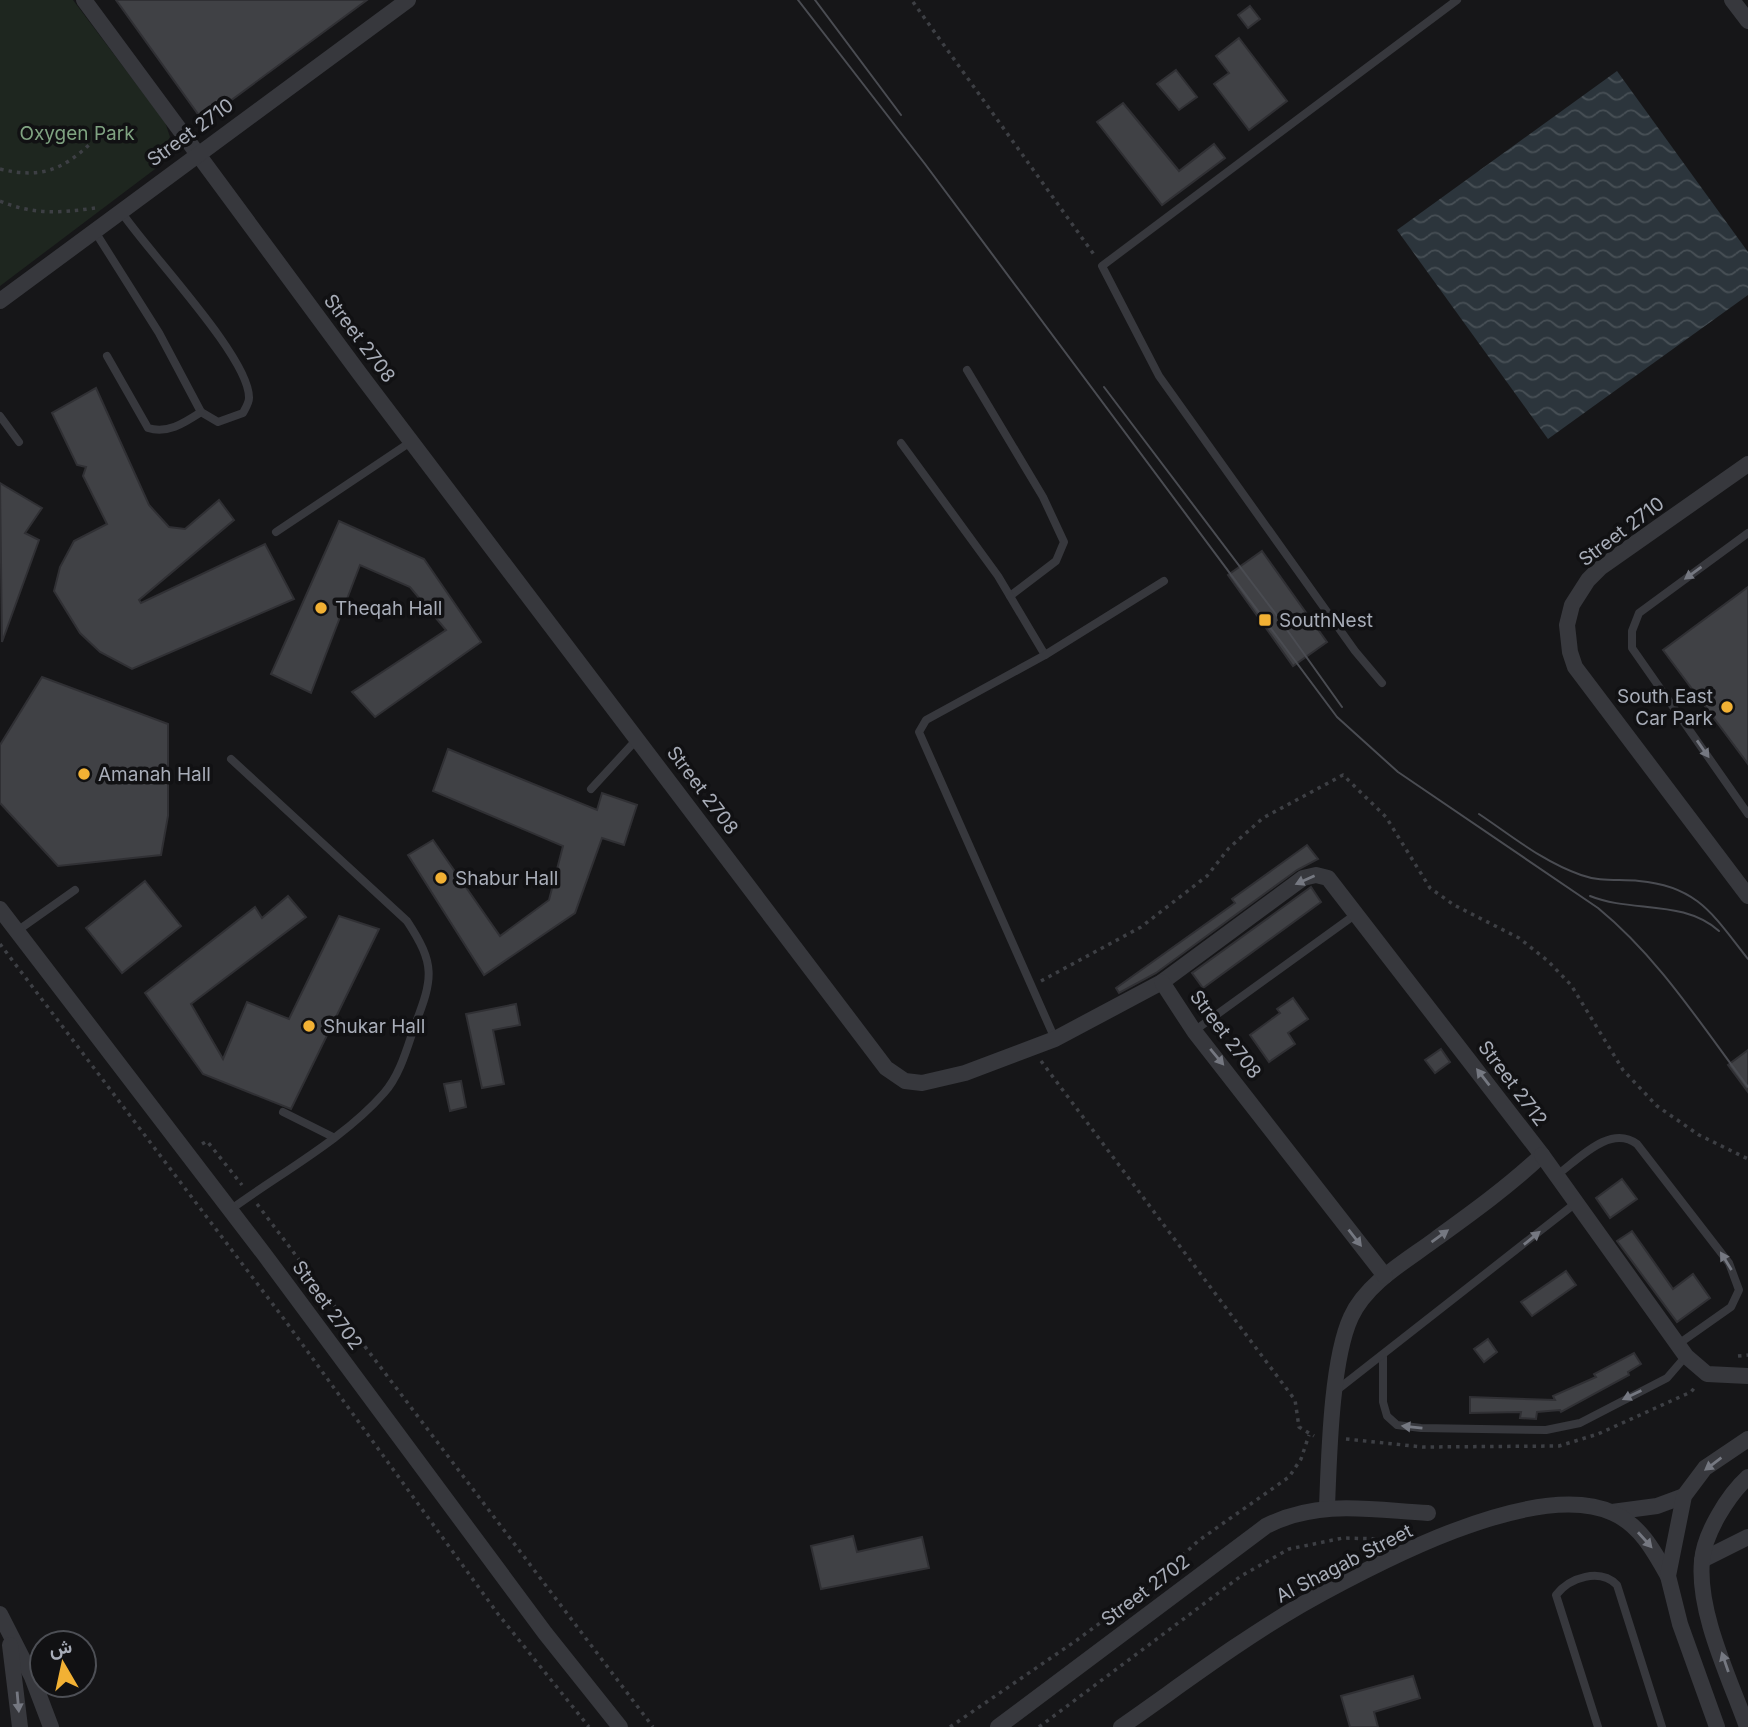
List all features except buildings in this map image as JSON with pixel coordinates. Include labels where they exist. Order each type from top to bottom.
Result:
[{"type":"street","name":"Street 2708","points":[[84,0],[195,154],[886,1068],[905,1081],[922,1083],[965,1073],[1055,1040],[1163,982],[1194,1031],[1385,1276]]},
{"type":"street","name":"Street 2710","points":[[0,301],[195,154],[408,0]]},
{"type":"street","points":[[1732,0],[1748,21]]},
{"type":"street","name":"Street 2710","points":[[1748,464],[1600,568],[1572,605],[1567,625],[1570,652],[1576,667],[1748,896]]},
{"type":"street","name":"Street 2712","points":[[1163,982],[1310,875],[1328,878],[1542,1155],[1513,1183],[1385,1276],[1352,1316],[1346,1331],[1330,1437],[1327,1507]]},
{"type":"street","name":"Street 2702","points":[[0,909],[230,1210],[545,1633],[620,1727]]},
{"type":"street","points":[[1542,1155],[1681,1351],[1707,1374],[1748,1376]]},
{"type":"street","points":[[1717,1727],[1680,1624],[1668,1576],[1684,1496],[1705,1468],[1748,1440]]},
{"type":"street","points":[[1747,1727],[1706,1607],[1702,1560],[1724,1505],[1748,1477]]},
{"type":"street","name":"Al Shagab Street","points":[[1121,1727],[1300,1606],[1405,1553],[1492,1516],[1527,1508],[1578,1506],[1612,1513],[1657,1506],[1684,1496]]},
{"type":"street","name":"Street 2702","points":[[998,1727],[1266,1526],[1286,1516],[1327,1507],[1428,1513]]},
{"type":"street","name":"Al Shagab Street","points":[[1612,1513],[1652,1546],[1668,1576]]},
{"type":"street","points":[[1702,1560],[1748,1537]]},
{"type":"street","points":[[3,1621],[20,1727]]},
{"type":"street","points":[[3,1621],[32,1676],[51,1727]]},
{"type":"lane","points":[[1382,683],[1355,651],[1159,376],[1102,266],[1457,0]]},
{"type":"lane","points":[[94,230],[159,333],[201,412],[218,422],[243,414],[249,398],[241,371],[185,290],[133,230],[124,207]]},
{"type":"lane","points":[[107,356],[148,428],[157,430],[182,425],[201,412]]},
{"type":"lane","points":[[967,370],[1043,497],[1064,542],[1056,561],[1010,596]]},
{"type":"lane","points":[[0,416],[19,442]]},
{"type":"lane","points":[[276,532],[412,441]]},
{"type":"lane","points":[[901,443],[1010,596],[1045,655]]},
{"type":"lane","points":[[1748,533],[1639,613],[1632,631],[1632,648],[1748,814]]},
{"type":"lane","points":[[1055,1040],[919,732],[926,720],[1045,655],[1164,581]]},
{"type":"lane","points":[[591,789],[638,738]]},
{"type":"lane","points":[[230,1210],[358,1119],[385,1092],[401,1063],[428,990],[430,974],[426,955],[416,934],[397,911],[231,759]]},
{"type":"lane","points":[[17,931],[75,890]]},
{"type":"lane","points":[[1194,1031],[1356,914]]},
{"type":"lane","points":[[283,1112],[333,1137]]},
{"type":"lane","points":[[1383,1357],[1383,1402],[1387,1416],[1396,1425],[1470,1430],[1546,1430],[1580,1423],[1667,1378],[1681,1351],[1731,1307],[1739,1290],[1729,1263],[1637,1144],[1628,1137],[1616,1136],[1597,1145],[1557,1175]]},
{"type":"lane","points":[[1337,1390],[1383,1357],[1577,1202]]},
{"type":"lane","points":[[1598,1727],[1556,1595],[1563,1587],[1586,1576],[1610,1577],[1617,1585],[1662,1727]]},
{"type":"path","points":[[913,2],[1102,266]]},
{"type":"path","points":[[0,169],[27,173],[47,171],[72,162],[92,142]]},
{"type":"path","points":[[0,201],[31,211],[50,213],[124,207]]},
{"type":"path","points":[[1032,986],[1141,927],[1207,876],[1229,848],[1263,818],[1343,775],[1386,817],[1430,888],[1454,905],[1519,938],[1548,961],[1571,985],[1623,1070],[1657,1106],[1699,1135],[1748,1159]]},
{"type":"path","points":[[0,944],[284,1319],[498,1614],[589,1727]]},
{"type":"path","points":[[169,1169],[207,1141],[653,1727]]},
{"type":"path","points":[[950,1727],[1077,1640],[1150,1586],[1198,1541],[1289,1477],[1301,1459],[1309,1435]]},
{"type":"path","points":[[1039,1727],[1241,1576],[1289,1549],[1343,1538],[1381,1539]]},
{"type":"green space","name":"Oxygen Park","points":[[0,0],[73,0],[165,122],[170,137],[163,163],[0,286]]},
{"type":"water","points":[[1617,71],[1748,252],[1748,295],[1548,439],[1397,230]]},
{"type":"tram line","points":[[798,0],[925,164],[1337,717],[1398,772],[1598,908],[1641,948],[1660,970],[1748,1087]]},
{"type":"tram line","points":[[815,0],[901,115]]},
{"type":"tram line","points":[[1104,387],[1275,613],[1342,707]]},
{"type":"tram line","points":[[1479,814],[1541,856],[1567,870],[1588,877],[1639,881],[1676,889],[1703,906],[1748,959]]},
{"type":"tram line","points":[[1590,896],[1690,914],[1719,931]]},
{"type":"place","name":"Theqah Hall","points":[[321,608]]},
{"type":"place","name":"SouthNest","points":[[1265,620]]},
{"type":"place","name":"South East Car Park","points":[[1727,707]]},
{"type":"place","name":"Amanah Hall","points":[[84,774]]},
{"type":"place","name":"Shabur Hall","points":[[441,878]]},
{"type":"place","name":"Shukar Hall","points":[[309,1026]]}]
